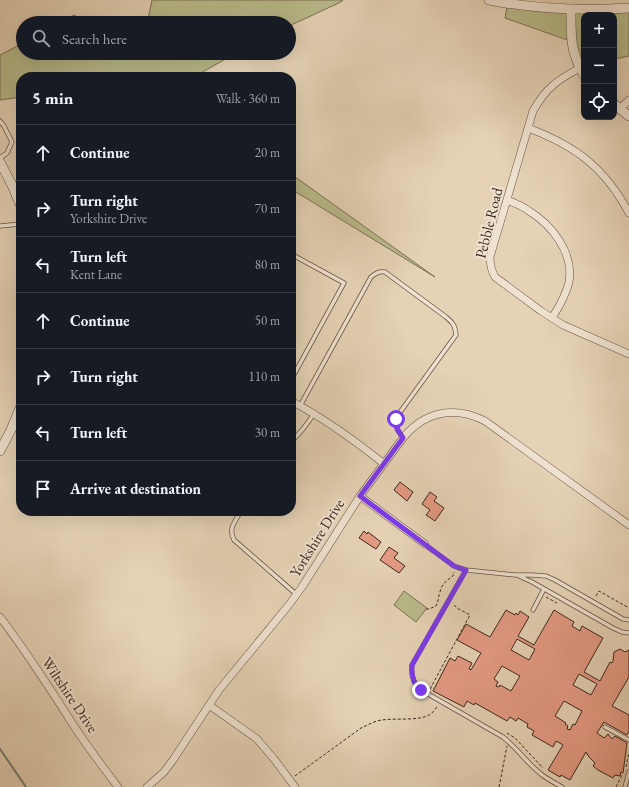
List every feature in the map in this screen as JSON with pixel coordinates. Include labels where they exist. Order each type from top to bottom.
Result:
[{"type":"street","points":[[489,0],[533,7],[571,9],[629,8]]},
{"type":"street","points":[[571,9],[572,46],[581,69]]},
{"type":"street","name":"Pebble Road","points":[[581,72],[560,79],[545,92],[533,112],[490,257],[491,271],[495,278],[563,325],[629,354]]},
{"type":"street","points":[[629,100],[617,106],[629,116]]},
{"type":"street","points":[[528,128],[559,141],[576,151],[599,170],[617,192],[629,213]]},
{"type":"street","points":[[0,162],[16,194]]},
{"type":"street","points":[[507,200],[529,210],[543,221],[558,238],[567,259],[569,267],[569,283],[552,318]]},
{"type":"street","points":[[296,404],[342,432],[383,463]]},
{"type":"street","name":"Yorkshire Drive","points":[[147,787],[164,772],[173,760],[222,686],[280,616],[296,594],[383,463],[410,430],[418,423],[437,414],[458,413],[478,417],[629,525]]},
{"type":"street","points":[[0,451],[16,418]]},
{"type":"street","points":[[360,496],[425,544]]},
{"type":"street","name":"Wiltshire Drive","points":[[0,617],[62,706],[72,724],[118,787]]},
{"type":"street","points":[[209,705],[257,739],[295,787]]},
{"type":"lane","points":[[0,121],[12,142],[7,153],[0,158]]},
{"type":"lane","points":[[0,226],[16,224]]},
{"type":"lane","points":[[296,257],[344,283],[296,371]]},
{"type":"lane","points":[[300,406],[371,277],[375,273],[381,271],[385,272],[446,317],[455,325],[456,330],[456,335],[398,415],[396,424],[397,429],[403,438]]},
{"type":"lane","points":[[296,437],[314,414]]},
{"type":"lane","points":[[238,516],[232,526],[231,534],[234,540],[296,594]]},
{"type":"lane","points":[[425,544],[454,566],[466,570],[516,575],[546,576],[623,619],[629,620]]},
{"type":"lane","points":[[466,570],[412,665],[411,672],[413,680],[416,686],[421,690],[503,737],[539,773],[562,787]]},
{"type":"lane","points":[[516,575],[613,628],[629,633]]},
{"type":"lane","points":[[533,610],[544,589]]},
{"type":"lane","points":[[605,728],[629,740]]},
{"type":"lane","points":[[625,787],[629,772]]},
{"type":"path","points":[[426,609],[436,606],[440,591],[447,580],[453,576],[454,572]]},
{"type":"path","points":[[596,597],[599,591],[629,608]]},
{"type":"path","points":[[429,689],[470,615],[454,606],[453,601]]},
{"type":"path","points":[[289,780],[361,728],[371,723],[381,720],[421,718],[429,716],[438,706]]},
{"type":"path","points":[[503,730],[515,738],[544,769]]},
{"type":"path","points":[[499,787],[507,746]]},
{"type":"green space","points":[[152,0],[343,0],[296,23],[296,16],[149,16]]},
{"type":"green space","points":[[507,7],[581,13],[581,66],[578,66],[573,42],[505,18]]},
{"type":"green space","points":[[629,12],[629,56],[617,58],[617,13]]},
{"type":"green space","points":[[16,47],[16,60],[224,60],[203,72],[16,72],[16,98],[0,100],[0,55]]},
{"type":"green space","points":[[296,178],[435,277],[296,192]]},
{"type":"green space","points":[[404,591],[427,608],[416,622],[394,605]]},
{"type":"building","points":[[400,482],[413,492],[407,501],[394,490]]},
{"type":"building","points":[[430,492],[437,497],[434,501],[444,508],[435,521],[426,515],[430,510],[422,504]]},
{"type":"building","points":[[364,531],[367,534],[368,532],[381,542],[376,549],[359,538]]},
{"type":"building","points":[[389,547],[398,553],[394,558],[405,566],[399,573],[380,560]]},
{"type":"building","points":[[506,610],[515,615],[516,613],[518,615],[520,611],[529,617],[518,636],[534,645],[554,610],[574,622],[572,626],[580,631],[582,626],[603,638],[584,672],[600,681],[610,662],[612,663],[613,661],[614,652],[620,649],[625,652],[629,650],[629,677],[612,706],[629,715],[629,731],[627,735],[604,722],[597,733],[604,738],[608,734],[612,739],[615,736],[627,743],[623,773],[621,772],[620,776],[615,775],[613,778],[598,770],[593,766],[595,763],[586,752],[570,780],[561,775],[560,777],[548,770],[563,745],[556,741],[553,747],[532,735],[534,731],[527,727],[528,724],[518,718],[516,721],[510,717],[507,721],[475,703],[474,705],[467,701],[464,707],[433,691],[450,658],[455,661],[458,656],[472,663],[469,669],[471,670],[481,653],[457,640],[466,624],[490,637]],"holes":[[[517,639],[535,649],[529,660],[511,650]],[[502,666],[520,676],[511,691],[500,685],[499,687],[496,686],[498,682],[494,679]],[[579,674],[597,684],[591,695],[573,685]],[[564,701],[582,711],[575,725],[573,724],[570,730],[567,729],[568,726],[565,724],[566,723],[555,716]]]},
{"type":"waterway","points":[[0,749],[26,787]]},
{"type":"route","points":[[396,419],[397,429],[403,438],[360,496],[454,566],[466,570],[412,665],[411,672],[413,680],[416,686],[421,690]]}]
